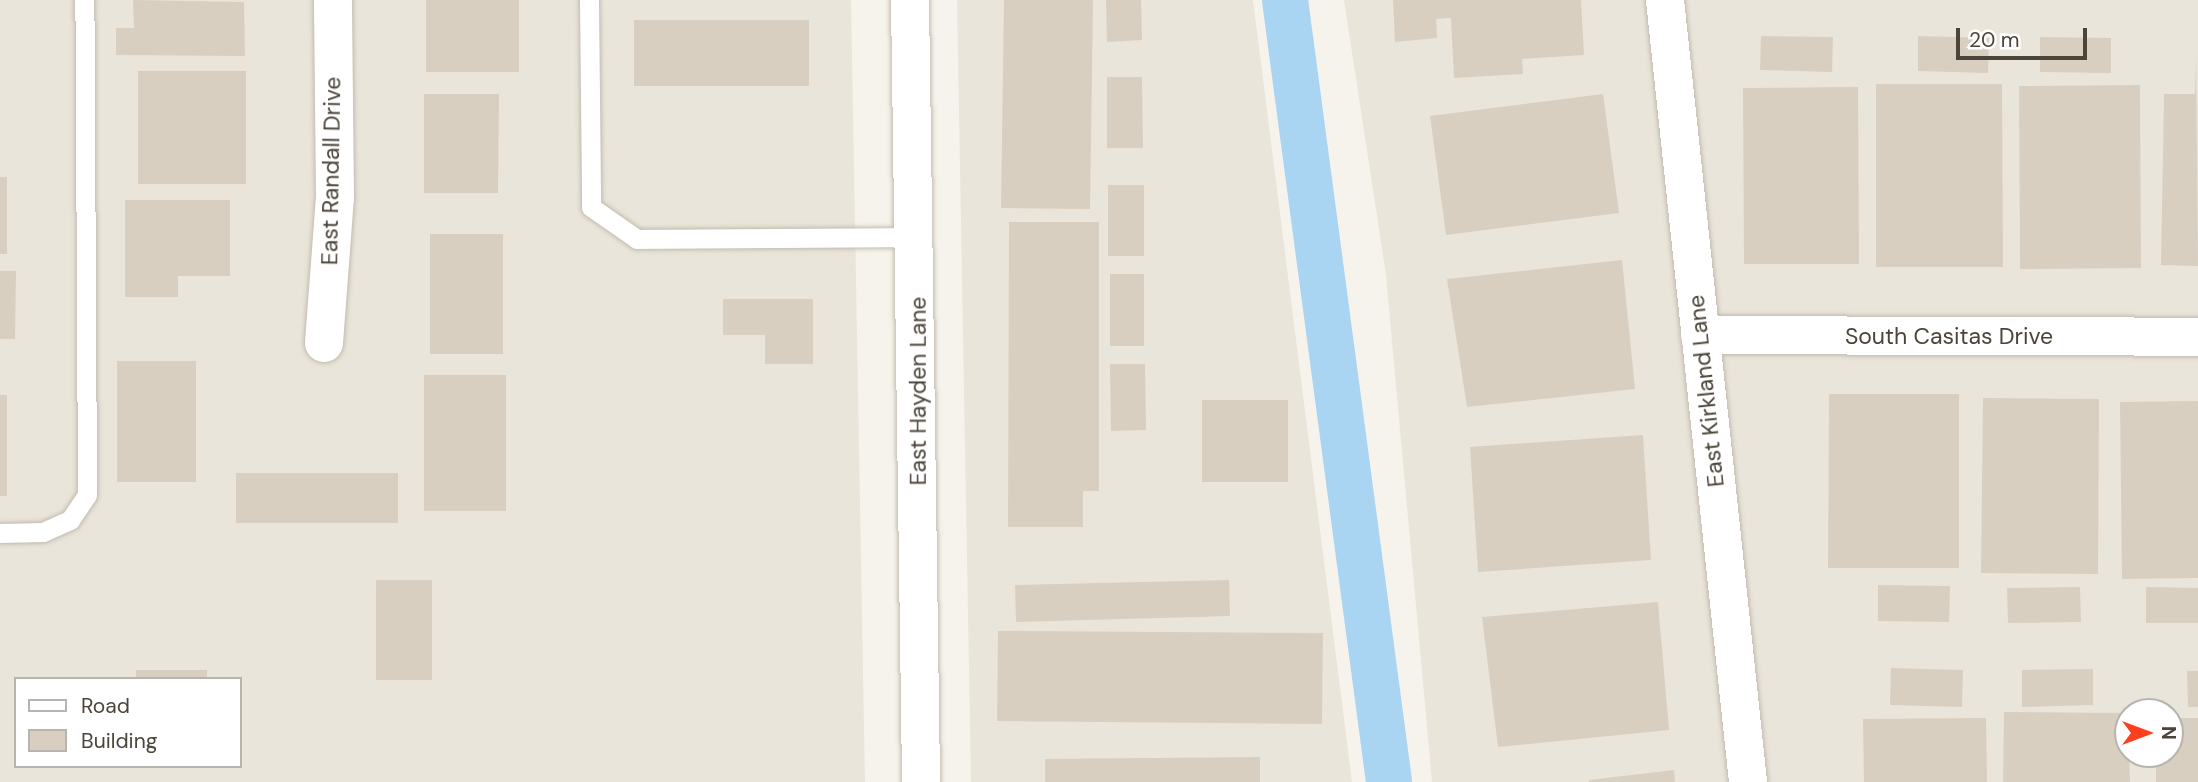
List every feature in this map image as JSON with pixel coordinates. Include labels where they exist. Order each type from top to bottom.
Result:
[{"type":"street","name":"East Randall Drive","points":[[324,342],[335,197],[333,0]]},
{"type":"street","name":"East Hayden Lane","points":[[910,0],[917,237],[921,782]]},
{"type":"street","name":"East Kirkland Lane","points":[[1665,0],[1748,782]]},
{"type":"street","name":"South Casitas Drive","points":[[1700,335],[2198,337]]},
{"type":"lane","points":[[0,533],[43,533],[70,520],[86,495],[83,0]]},
{"type":"lane","points":[[589,0],[591,206],[637,239],[917,237]]},
{"type":"shaded area","points":[[0,0],[851,0],[865,782],[0,782]]},
{"type":"shaded area","points":[[957,0],[1253,0],[1352,782],[971,782]]},
{"type":"shaded area","points":[[1344,0],[2198,0],[2198,782],[1432,782],[1386,275]]},
{"type":"building","points":[[133,0],[244,2],[245,56],[116,55],[116,28],[134,28]]},
{"type":"building","points":[[426,0],[519,0],[519,72],[426,72]]},
{"type":"building","points":[[1004,0],[1093,0],[1090,209],[1001,208]]},
{"type":"building","points":[[1106,0],[1141,0],[1142,40],[1107,42]]},
{"type":"building","points":[[1393,0],[1581,0],[1584,55],[1522,59],[1523,74],[1454,78],[1451,18],[1436,19],[1437,38],[1395,42]]},
{"type":"building","points":[[634,20],[809,20],[809,86],[634,86]]},
{"type":"building","points":[[1761,36],[1833,37],[1832,72],[1760,70]]},
{"type":"building","points":[[1918,36],[1989,38],[1988,73],[1918,71]]},
{"type":"building","points":[[2040,37],[2111,38],[2111,73],[2040,72]]},
{"type":"building","points":[[2196,57],[2198,266],[2161,265],[2164,94],[2195,94]]},
{"type":"building","points":[[138,71],[246,71],[246,184],[138,184]]},
{"type":"building","points":[[1107,77],[1142,77],[1143,148],[1107,148]]},
{"type":"building","points":[[1876,84],[2002,84],[2003,267],[1876,267]]},
{"type":"building","points":[[2140,85],[2141,268],[2020,269],[2019,86]]},
{"type":"building","points":[[1858,87],[1859,264],[1744,264],[1743,88]]},
{"type":"building","points":[[424,94],[499,94],[498,193],[424,193]]},
{"type":"building","points":[[1603,94],[1619,213],[1446,235],[1430,116]]},
{"type":"building","points":[[0,177],[7,177],[7,254],[0,254]]},
{"type":"building","points":[[1108,185],[1144,185],[1144,256],[1108,256]]},
{"type":"building","points":[[125,200],[230,200],[230,276],[178,276],[178,297],[125,297]]},
{"type":"building","points":[[1009,222],[1099,222],[1099,491],[1083,491],[1083,527],[1008,527]]},
{"type":"building","points":[[430,234],[503,234],[503,354],[430,354]]},
{"type":"building","points":[[1622,260],[1635,389],[1467,407],[1447,279]]},
{"type":"building","points":[[0,271],[16,271],[15,339],[0,339]]},
{"type":"building","points":[[1110,274],[1144,274],[1144,346],[1110,346]]},
{"type":"building","points":[[723,299],[813,299],[813,364],[765,364],[765,335],[723,335]]},
{"type":"building","points":[[117,361],[196,361],[196,482],[117,482]]},
{"type":"building","points":[[1110,364],[1145,364],[1146,430],[1111,431]]},
{"type":"building","points":[[424,375],[506,375],[506,511],[424,511]]},
{"type":"building","points":[[1829,394],[1959,394],[1959,568],[1828,568]]},
{"type":"building","points":[[0,395],[7,395],[7,496],[0,496]]},
{"type":"building","points":[[1983,398],[2099,399],[2098,574],[1981,573]]},
{"type":"building","points":[[1202,400],[1288,400],[1288,482],[1202,482]]},
{"type":"building","points":[[2198,401],[2198,578],[2122,579],[2120,402]]},
{"type":"building","points":[[1643,435],[1651,560],[1478,572],[1470,447]]},
{"type":"building","points":[[236,473],[398,473],[398,523],[236,523]]},
{"type":"building","points":[[376,580],[432,580],[432,680],[376,680]]},
{"type":"building","points":[[1229,580],[1230,616],[1016,622],[1015,585]]},
{"type":"building","points":[[1878,585],[1950,586],[1949,622],[1878,621]]},
{"type":"building","points":[[2080,587],[2081,622],[2008,623],[2007,588]]},
{"type":"building","points":[[2146,587],[2198,588],[2198,623],[2146,623]]},
{"type":"building","points":[[1658,602],[1669,730],[1498,747],[1482,617]]},
{"type":"building","points":[[998,631],[1323,633],[1322,724],[997,721]]},
{"type":"building","points":[[1891,668],[1963,670],[1962,707],[1890,705]]},
{"type":"building","points":[[2093,669],[2093,705],[2022,707],[2022,670]]},
{"type":"building","points":[[136,670],[207,670],[207,677],[136,677]]},
{"type":"building","points":[[2187,671],[2198,671],[2198,707],[2188,707]]},
{"type":"building","points":[[2004,712],[2114,713],[2114,768],[2130,768],[2130,782],[2003,782]]},
{"type":"building","points":[[1986,718],[1987,782],[1864,782],[1863,719]]},
{"type":"building","points":[[2184,718],[2198,718],[2198,782],[2156,782],[2156,768],[2184,768]]},
{"type":"building","points":[[1260,757],[1260,782],[1045,782],[1045,759]]},
{"type":"building","points":[[1674,770],[1675,782],[1589,782],[1589,780]]},
{"type":"waterway","points":[[1285,0],[1389,782]]}]
